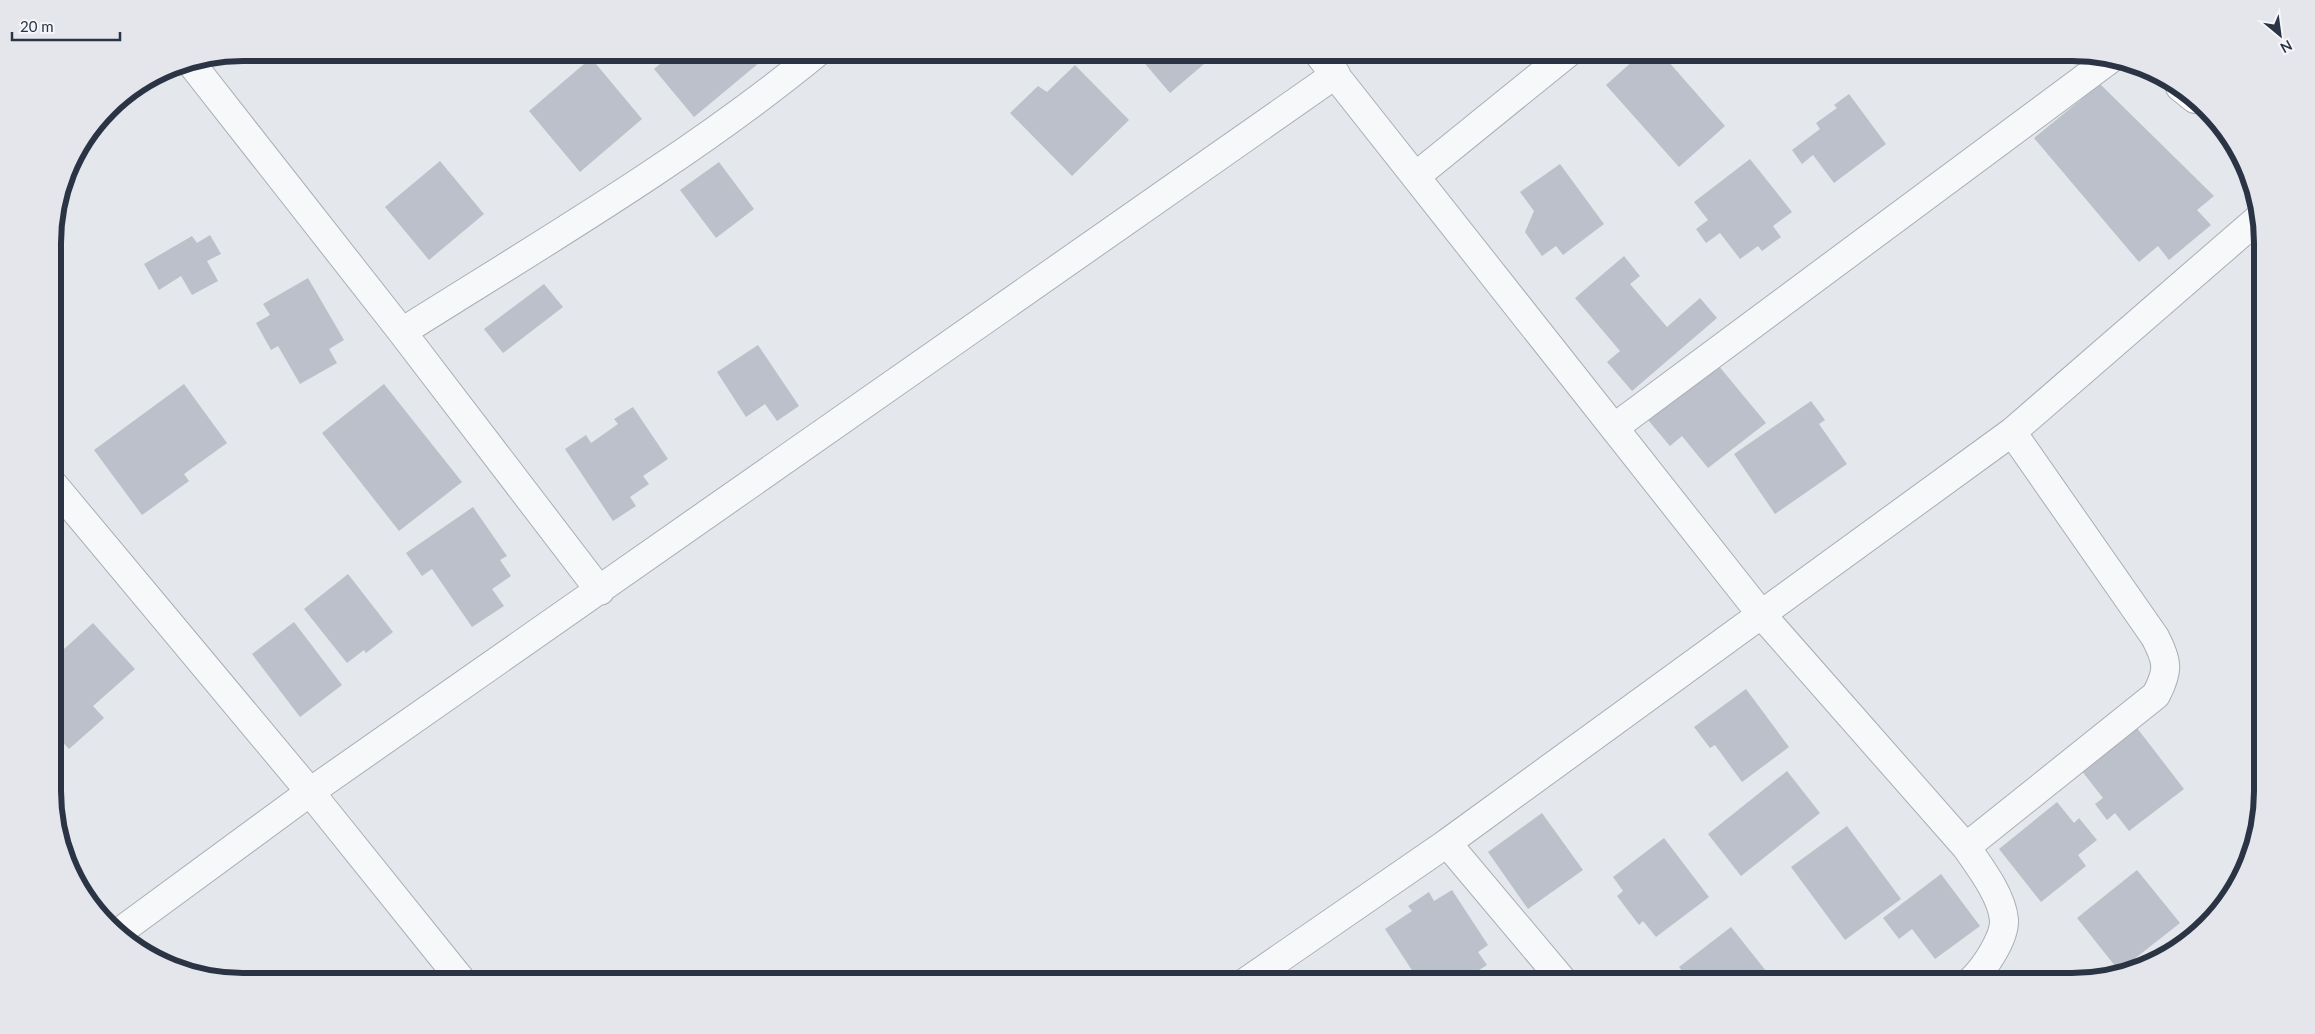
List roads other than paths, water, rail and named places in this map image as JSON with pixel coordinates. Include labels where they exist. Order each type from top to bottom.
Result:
[{"type":"street","points":[[402,332],[652,174],[774,89],[807,61]]},
{"type":"street","points":[[1325,61],[1761,614],[1966,847],[1992,884],[2004,921],[1994,952],[1977,973]]},
{"type":"street","points":[[1416,176],[1558,61]]},
{"type":"street","points":[[1615,427],[2103,64]]},
{"type":"street","points":[[195,68],[402,332],[600,591]]},
{"type":"street","points":[[124,929],[310,792],[600,591],[1336,74]]},
{"type":"street","points":[[1260,973],[1447,843],[2012,432],[2252,224]]},
{"type":"street","points":[[1966,847],[2156,696],[2165,678],[2166,657],[2155,637],[2012,432]]},
{"type":"street","points":[[61,492],[310,792],[455,973]]},
{"type":"street","points":[[1447,843],[1556,973]]}]
